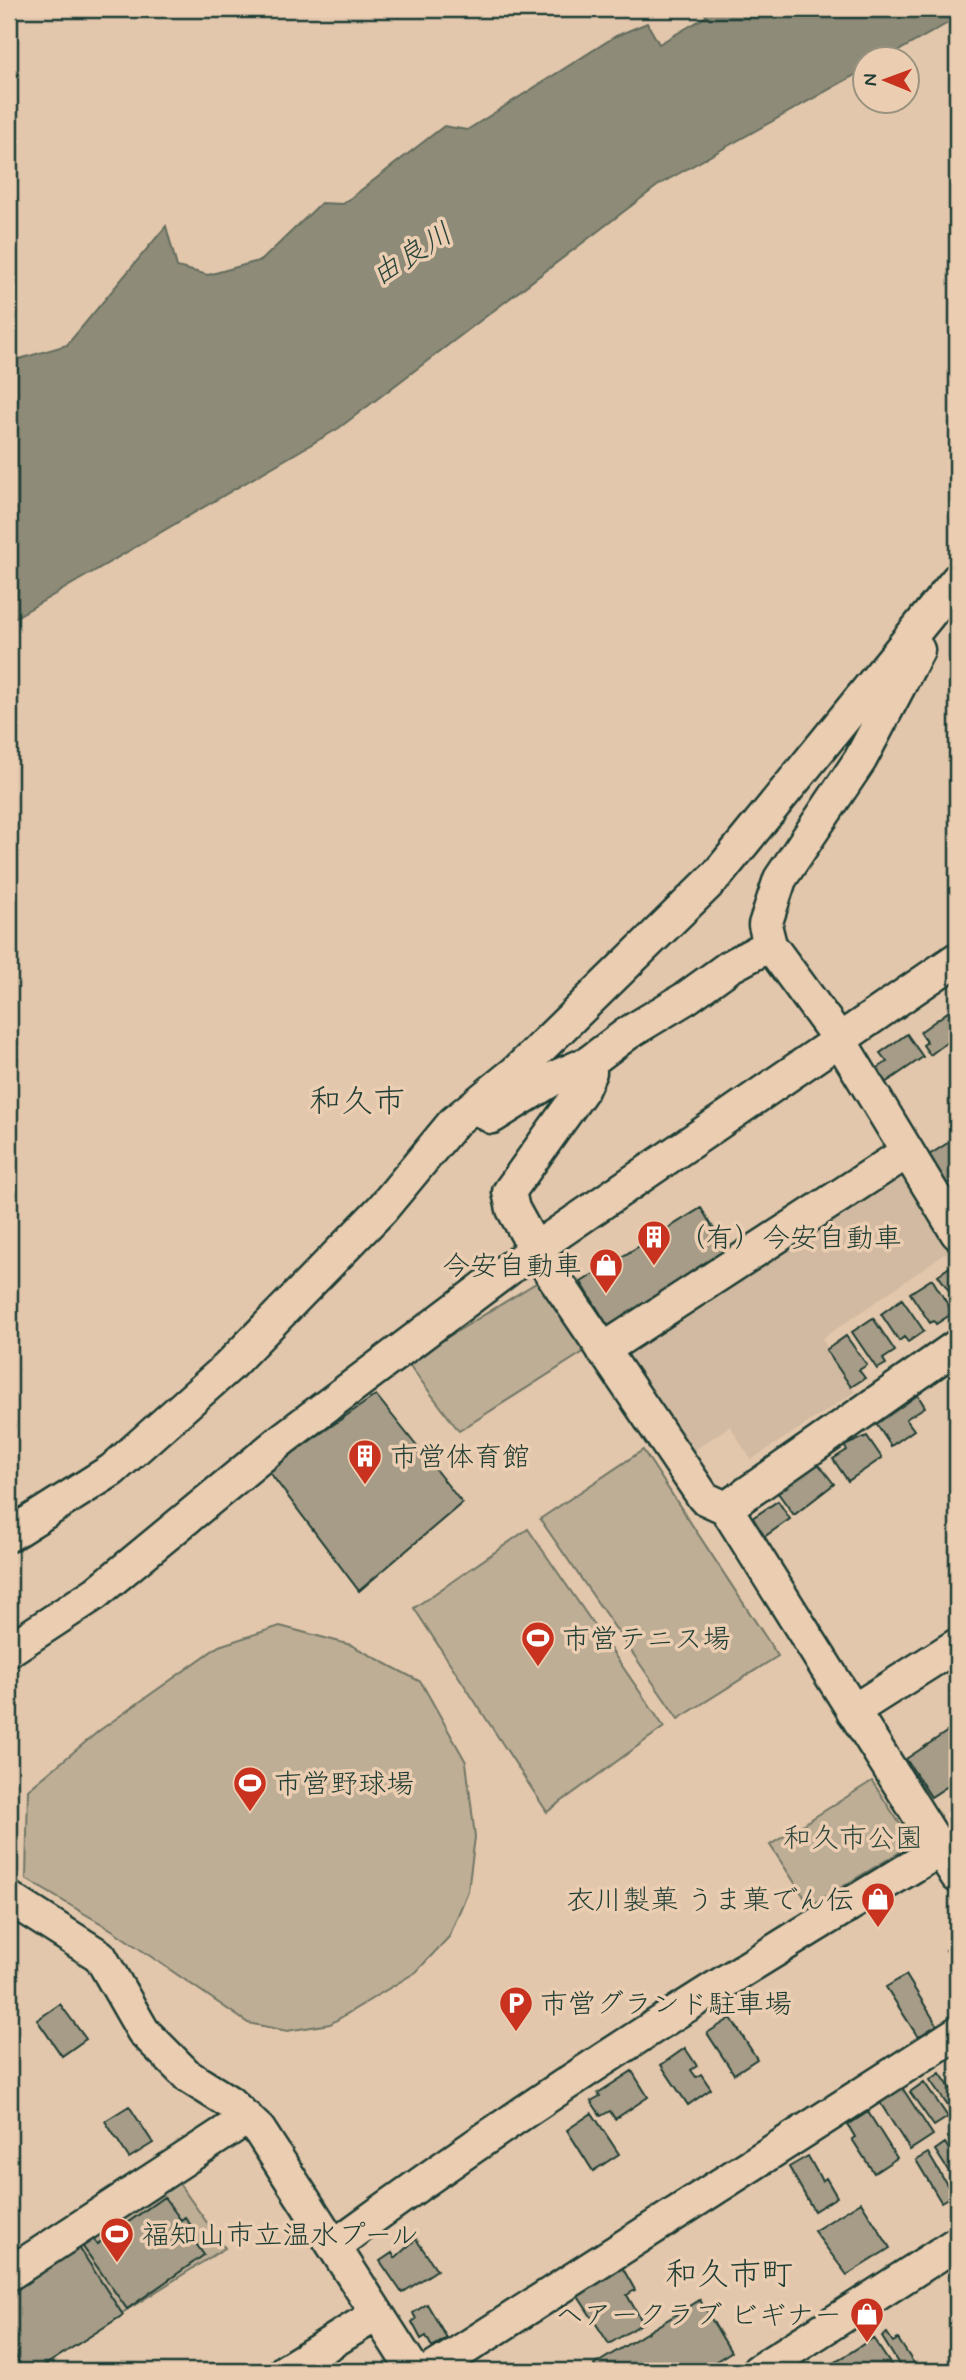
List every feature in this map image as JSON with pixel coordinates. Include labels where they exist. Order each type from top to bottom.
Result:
[{"type":"street","points":[[950,589],[860,760],[780,879],[765,925],[770,945],[839,1039],[957,1233]]},
{"type":"street","points":[[9,1535],[112,1470],[228,1367],[382,1209],[454,1122],[518,1070],[718,874],[950,589]]},
{"type":"street","points":[[474,1106],[492,1117],[558,1076],[588,1063],[628,1033],[686,998],[729,967],[770,945]]},
{"type":"street","points":[[10,1649],[96,1593],[284,1438],[535,1249],[957,959]]},
{"type":"street","points":[[334,2246],[449,2161],[627,2044],[952,1855],[853,1711],[726,1508],[704,1498],[535,1249],[513,1209],[509,1192],[582,1090],[590,1072],[588,1063]]},
{"type":"street","points":[[603,1350],[906,1152]]},
{"type":"street","points":[[726,1508],[957,1346]]},
{"type":"street","points":[[853,1711],[957,1645]]},
{"type":"street","points":[[9,1898],[100,1956],[143,2031],[189,2077],[229,2102],[259,2130],[414,2371]]},
{"type":"street","points":[[430,2371],[957,2033]]},
{"type":"street","points":[[9,2274],[247,2118]]},
{"type":"street","points":[[758,2371],[957,2243]]},
{"type":"street","points":[[285,2371],[377,2314]]},
{"type":"shaded area","points":[[903,1169],[953,1248],[822,1339],[855,1392],[751,1460],[730,1426],[689,1454],[617,1349]]},
{"type":"green space","points":[[536,1283],[543,1283],[584,1342],[585,1351],[459,1431],[407,1362]]},
{"type":"green space","name":"市営テニス場","points":[[643,1450],[778,1656],[678,1719],[540,1519]]},
{"type":"green space","name":"市営テニス場","points":[[528,1529],[664,1727],[547,1812],[414,1608]]},
{"type":"green space","name":"市営野球場","points":[[280,1626],[351,1645],[421,1682],[466,1762],[475,1837],[468,1891],[449,1937],[416,1972],[330,2024],[287,2031],[248,2023],[112,1930],[26,1879],[28,1790],[100,1730],[219,1646]]},
{"type":"green space","name":"和久市公園","points":[[872,1781],[913,1844],[810,1906],[770,1845]]},
{"type":"green space","name":"福知山市立温水プール","points":[[173,2175],[225,2248],[30,2371],[9,2371],[9,2279]]},
{"type":"water","name":"由良川","points":[[700,9],[957,9],[957,18],[907,46],[850,46],[850,78],[660,184],[339,428],[9,621],[9,362],[67,345],[166,226],[177,267],[208,275],[262,260],[321,203],[343,204],[444,126],[467,130],[616,36],[647,23],[659,44],[707,16]]},
{"type":"building","points":[[952,1009],[957,1016],[957,1035],[930,1055],[923,1045],[927,1042],[920,1032]]},
{"type":"building","points":[[907,1034],[923,1057],[882,1085],[873,1071],[887,1062],[880,1053]]},
{"type":"building","points":[[957,1137],[957,1190],[953,1193],[929,1155]]},
{"type":"building","name":"（有）今安自動車","points":[[701,1208],[728,1252],[608,1326],[581,1282]]},
{"type":"building","points":[[957,1262],[957,1302],[938,1275]]},
{"type":"building","points":[[932,1279],[953,1313],[936,1324],[934,1321],[930,1323],[910,1293]]},
{"type":"building","points":[[902,1299],[924,1331],[908,1342],[904,1337],[899,1341],[881,1314]]},
{"type":"building","points":[[873,1318],[895,1351],[883,1359],[886,1364],[877,1369],[852,1332]]},
{"type":"building","points":[[846,1336],[867,1365],[859,1370],[865,1378],[851,1387],[826,1350]]},
{"type":"building","points":[[917,1394],[925,1407],[906,1419],[914,1430],[891,1446],[875,1422]]},
{"type":"building","name":"市営体育館","points":[[376,1395],[462,1503],[359,1591],[268,1470]]},
{"type":"building","points":[[867,1436],[882,1458],[848,1481],[833,1459],[847,1450],[844,1446]]},
{"type":"building","points":[[817,1462],[834,1484],[794,1515],[778,1493]]},
{"type":"building","points":[[778,1501],[790,1519],[761,1539],[749,1520]]},
{"type":"building","points":[[957,1725],[957,1780],[931,1797],[906,1759]]},
{"type":"building","points":[[957,1942],[957,1967],[946,1950]]},
{"type":"building","points":[[906,1975],[937,2025],[918,2037],[886,1987]]},
{"type":"building","points":[[60,2004],[86,2039],[62,2056],[37,2020]]},
{"type":"building","points":[[731,2018],[757,2059],[734,2074],[707,2033]]},
{"type":"building","points":[[685,2048],[697,2066],[691,2070],[696,2077],[701,2074],[711,2089],[688,2105],[661,2065]]},
{"type":"building","points":[[632,2071],[648,2097],[615,2119],[610,2111],[601,2116],[591,2101],[600,2096],[598,2093]]},
{"type":"building","points":[[940,2073],[957,2098],[957,2119],[930,2080]]},
{"type":"building","points":[[924,2082],[948,2117],[934,2126],[910,2092]]},
{"type":"building","points":[[901,2086],[933,2135],[910,2150],[879,2101]]},
{"type":"building","points":[[129,2106],[153,2143],[129,2158],[105,2121]]},
{"type":"building","points":[[868,2112],[897,2158],[874,2173],[852,2139],[855,2137],[848,2125]]},
{"type":"building","points":[[592,2113],[619,2154],[593,2171],[567,2130]]},
{"type":"building","points":[[957,2131],[957,2151],[948,2137]]},
{"type":"building","points":[[945,2143],[957,2162],[957,2184],[935,2150]]},
{"type":"building","points":[[928,2153],[953,2195],[941,2202],[916,2160]]},
{"type":"building","points":[[808,2156],[822,2181],[826,2178],[837,2197],[814,2211],[789,2167]]},
{"type":"building","points":[[164,2197],[181,2220],[185,2217],[192,2227],[187,2231],[204,2255],[127,2309],[81,2244],[92,2237],[97,2244]]},
{"type":"building","points":[[861,2202],[890,2248],[847,2275],[814,2231]]},
{"type":"building","points":[[416,2239],[437,2270],[402,2293],[380,2261],[392,2253],[395,2258]]},
{"type":"building","points":[[78,2246],[123,2315],[36,2371],[25,2371],[9,2346],[9,2291]]},
{"type":"building","points":[[622,2267],[635,2290],[627,2295],[643,2323],[609,2344],[577,2295]]},
{"type":"building","points":[[700,2300],[731,2352],[700,2371],[598,2371],[594,2365]]},
{"type":"building","points":[[427,2304],[447,2338],[432,2347],[426,2336],[421,2339],[412,2322],[416,2319],[413,2313]]},
{"type":"building","points":[[887,2333],[893,2342],[898,2339],[919,2371],[903,2371],[882,2337]]},
{"type":"building","points":[[873,2338],[895,2371],[822,2371]]},
{"type":"place","name":"（有）今安自動車","points":[[654,1267]]},
{"type":"place","name":"今安自動車","points":[[606,1295]]},
{"type":"place","name":"市営体育館","points":[[365,1486]]},
{"type":"place","name":"市営テニス場","points":[[538,1668]]},
{"type":"place","name":"市営野球場","points":[[250,1813]]},
{"type":"place","name":"衣川製菓 うま菓でん伝","points":[[878,1929]]},
{"type":"place","name":"市営グランド駐車場","points":[[516,2033]]},
{"type":"place","name":"福知山市立温水プール","points":[[117,2264]]},
{"type":"place","name":"ヘアークラブ ビギナー","points":[[867,2344]]},
{"type":"district","name":"和久市","points":[[357,1100]]},
{"type":"district","name":"和久市町","points":[[729,2273]]}]
